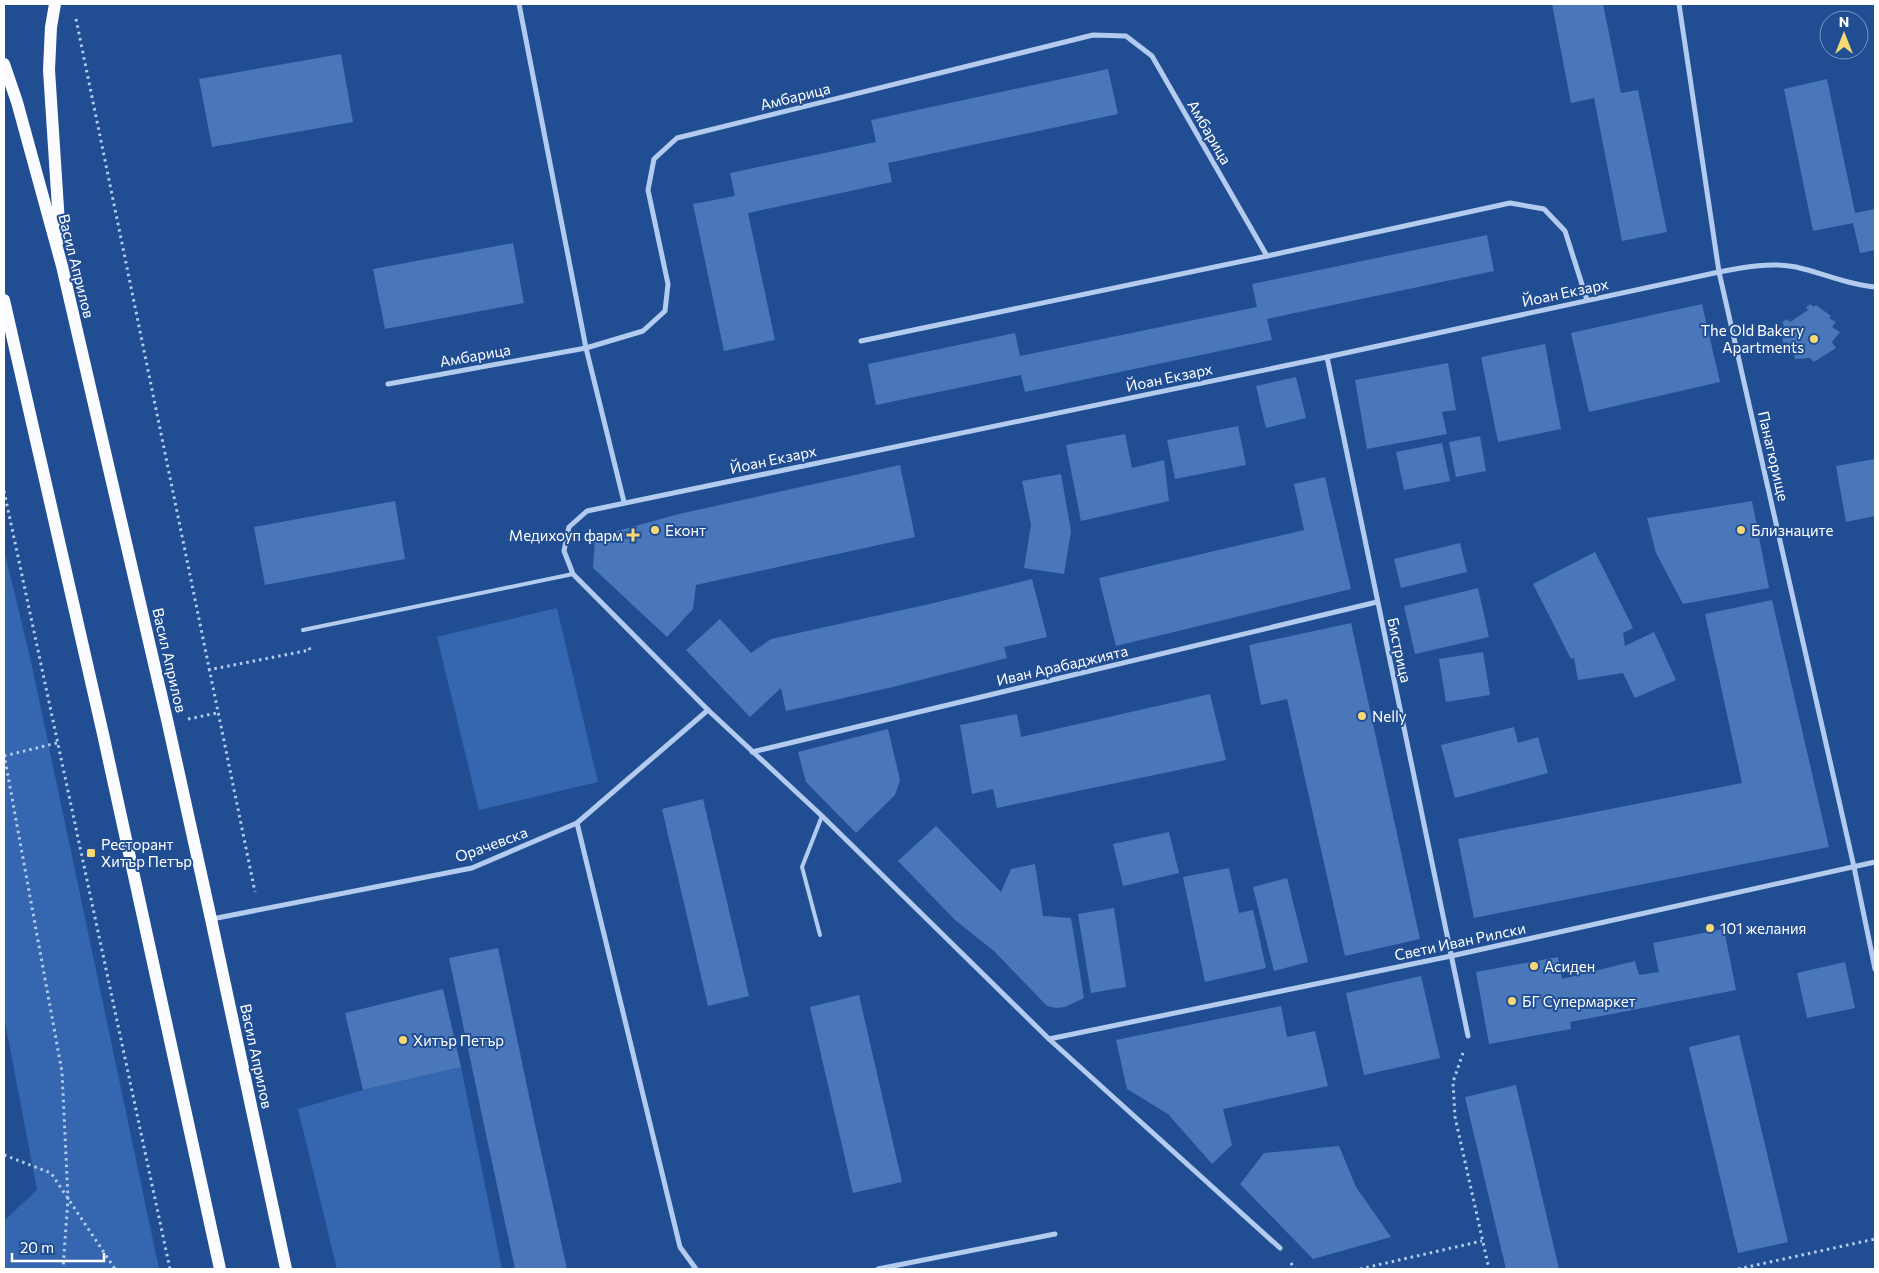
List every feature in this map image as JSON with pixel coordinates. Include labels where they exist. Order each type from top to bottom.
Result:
[{"type":"main road","points":[[55,4],[51,27],[49,70],[62,266]]},
{"type":"main road","name":"Васил Априлов","points":[[4,64],[17,102],[62,266],[168,724],[286,1269]]},
{"type":"main road","points":[[4,300],[103,734],[220,1269]]},
{"type":"street","points":[[519,4],[586,348],[624,502]]},
{"type":"street","name":"Панагюрище","points":[[1679,4],[1719,272],[1854,867],[1875,969]]},
{"type":"street","name":"Амбарица","points":[[388,384],[586,348],[643,331],[665,312],[668,284],[648,190],[654,159],[677,138],[1093,35],[1126,36],[1152,56],[1267,256]]},
{"type":"street","points":[[861,341],[1510,203],[1544,208],[1565,231],[1587,300]]},
{"type":"street","name":"Йоан Екзарх","points":[[573,574],[564,551],[569,527],[587,511],[624,502],[1327,357],[1587,300],[1764,264],[1788,266],[1863,286],[1875,287]]},
{"type":"street","name":"Бистрица","points":[[1327,357],[1468,1036]]},
{"type":"street","points":[[573,574],[708,710],[822,816],[1049,1039],[1280,1248]]},
{"type":"street","name":"Иван Арабаджията","points":[[752,752],[1377,602]]},
{"type":"street","name":"Орачевска","points":[[211,919],[472,868],[577,823],[708,710]]},
{"type":"street","points":[[577,823],[680,1247],[696,1269]]},
{"type":"street","name":"Свети Иван Рилски","points":[[1049,1039],[1451,956],[1875,862]]},
{"type":"street","points":[[878,1269],[1055,1234]]},
{"type":"lane","points":[[303,630],[573,574]]},
{"type":"lane","points":[[820,935],[802,867],[822,816]]},
{"type":"path","points":[[75,14],[258,910]]},
{"type":"path","points":[[4,491],[170,1269]]},
{"type":"path","points":[[208,670],[310,650],[303,630]]},
{"type":"path","points":[[168,724],[217,713]]},
{"type":"path","points":[[58,743],[4,756],[62,1072],[68,1198],[63,1269]]},
{"type":"path","points":[[1468,1036],[1453,1082],[1455,1117],[1489,1269]]},
{"type":"path","points":[[4,1155],[51,1173],[115,1269]]},
{"type":"path","points":[[1738,1269],[1875,1239]]},
{"type":"path","points":[[1360,1269],[1482,1241]]},
{"type":"shaded area","points":[[4,550],[30,657],[159,1269],[4,1269],[4,1221],[37,1190],[4,1016]]},
{"type":"shaded area","points":[[557,608],[598,782],[479,810],[437,637]]},
{"type":"shaded area","points":[[461,1067],[502,1269],[337,1269],[298,1109],[363,1090]]},
{"type":"building","points":[[1552,4],[1603,4],[1621,93],[1638,90],[1667,232],[1622,241],[1594,98],[1571,103]]},
{"type":"building","points":[[341,54],[353,122],[212,147],[199,79]]},
{"type":"building","points":[[1108,69],[1118,114],[888,163],[892,182],[748,213],[775,340],[724,351],[693,204],[735,196],[730,173],[876,142],[871,120]]},
{"type":"building","points":[[1827,79],[1855,213],[1875,209],[1875,250],[1860,253],[1853,223],[1813,231],[1784,89]]},
{"type":"building","points":[[1487,235],[1494,271],[1267,319],[1272,340],[1025,392],[1021,375],[876,405],[868,364],[1015,333],[1020,356],[1257,307],[1252,284]]},
{"type":"building","points":[[513,243],[524,303],[385,329],[373,269]]},
{"type":"building","points":[[1702,304],[1720,382],[1589,412],[1571,333]]},
{"type":"building","points":[[1811,304],[1813,307],[1816,305],[1831,316],[1829,318],[1836,322],[1832,327],[1840,332],[1832,342],[1836,348],[1814,362],[1810,358],[1795,359],[1793,349],[1787,350],[1787,342],[1783,343],[1782,327],[1784,325],[1782,322],[1787,319],[1790,322],[1808,310],[1806,307]]},
{"type":"building","points":[[1545,344],[1561,429],[1498,442],[1481,357]]},
{"type":"building","points":[[1448,363],[1456,410],[1442,412],[1447,434],[1367,449],[1355,380]]},
{"type":"building","points":[[1296,377],[1306,418],[1266,428],[1256,386]]},
{"type":"building","points":[[1238,426],[1246,465],[1175,479],[1167,440]]},
{"type":"building","points":[[1125,434],[1132,468],[1164,460],[1169,501],[1081,521],[1066,445]]},
{"type":"building","points":[[1480,436],[1486,471],[1456,477],[1449,442]]},
{"type":"building","points":[[1442,443],[1450,481],[1404,490],[1396,452]]},
{"type":"building","points":[[1875,459],[1875,516],[1846,522],[1836,466]]},
{"type":"building","points":[[900,465],[915,537],[696,585],[693,609],[667,637],[593,568],[595,537],[679,514]]},
{"type":"building","points":[[1061,474],[1071,531],[1064,574],[1024,568],[1031,525],[1022,481]]},
{"type":"building","points":[[1325,477],[1351,589],[1116,646],[1099,578],[1304,530],[1294,484]]},
{"type":"building","points":[[395,501],[405,559],[265,585],[254,527]]},
{"type":"building","points":[[1752,501],[1769,588],[1683,604],[1656,553],[1647,518]]},
{"type":"building","points":[[1460,543],[1467,572],[1401,588],[1394,559]]},
{"type":"building","points":[[1595,552],[1633,628],[1623,633],[1625,646],[1654,632],[1676,680],[1635,698],[1623,673],[1578,680],[1574,658],[1571,659],[1533,584]]},
{"type":"building","points":[[1032,579],[1047,637],[1004,647],[1007,658],[893,687],[786,711],[781,688],[750,717],[686,650],[720,619],[751,653],[771,639]]},
{"type":"building","points":[[1478,588],[1489,637],[1415,654],[1404,606]]},
{"type":"building","points":[[1772,600],[1829,847],[1474,918],[1458,839],[1742,783],[1705,614]]},
{"type":"building","points":[[1351,623],[1420,939],[1345,956],[1287,699],[1261,705],[1249,645]]},
{"type":"building","points":[[1483,652],[1490,695],[1446,702],[1439,659]]},
{"type":"building","points":[[1210,694],[1226,760],[997,808],[993,789],[972,794],[960,725],[1017,714],[1021,737]]},
{"type":"building","points":[[1514,727],[1518,743],[1538,737],[1548,773],[1455,798],[1441,745]]},
{"type":"building","points":[[888,729],[900,780],[895,795],[856,833],[806,782],[798,752]]},
{"type":"building","points":[[703,799],[749,996],[708,1006],[662,809]]},
{"type":"building","points":[[936,826],[1001,892],[1011,869],[1035,864],[1043,916],[1071,918],[1084,998],[1065,1007],[1047,1006],[994,951],[955,920],[898,861]]},
{"type":"building","points":[[1169,832],[1179,873],[1123,886],[1113,844]]},
{"type":"building","points":[[1229,868],[1239,913],[1253,910],[1266,968],[1205,982],[1183,877]]},
{"type":"building","points":[[1287,878],[1308,962],[1274,971],[1253,887]]},
{"type":"building","points":[[1114,908],[1126,987],[1091,993],[1078,914]]},
{"type":"building","points":[[1724,929],[1736,990],[1570,1022],[1571,1029],[1489,1044],[1476,972],[1558,957],[1562,979],[1635,961],[1639,975],[1659,972],[1653,943]]},
{"type":"building","points":[[498,948],[567,1269],[515,1269],[487,1139],[449,958]]},
{"type":"building","points":[[1845,962],[1855,1008],[1807,1018],[1797,973]]},
{"type":"building","points":[[1421,976],[1440,1058],[1364,1075],[1346,993]]},
{"type":"building","name":"Хитър Петър","points":[[443,989],[461,1067],[363,1090],[345,1013]]},
{"type":"building","points":[[859,995],[902,1182],[853,1193],[810,1007]]},
{"type":"building","points":[[1281,1006],[1287,1037],[1315,1031],[1328,1086],[1223,1109],[1232,1145],[1212,1164],[1168,1114],[1127,1089],[1116,1040]]},
{"type":"building","points":[[1739,1035],[1788,1242],[1738,1253],[1689,1047]]},
{"type":"building","points":[[1516,1085],[1559,1269],[1506,1269],[1465,1097]]},
{"type":"building","points":[[1339,1146],[1356,1187],[1391,1237],[1313,1259],[1240,1184],[1264,1153]]},
{"type":"place","name":"The Old Bakery Apartments","points":[[1814,339]]},
{"type":"place","name":"Еконт","points":[[655,530]]},
{"type":"place","name":"Близнаците","points":[[1741,530]]},
{"type":"place","name":"Медихоуп фарм","points":[[633,535]]},
{"type":"place","name":"Nelly","points":[[1362,716]]},
{"type":"place","name":"Ресторант Хитър Петър","points":[[91,853]]},
{"type":"place","name":"101 желания","points":[[1710,928]]},
{"type":"place","name":"Асиден","points":[[1534,966]]},
{"type":"place","name":"БГ Супермаркет","points":[[1512,1001]]},
{"type":"place","name":"Хитър Петър","points":[[403,1040]]}]
